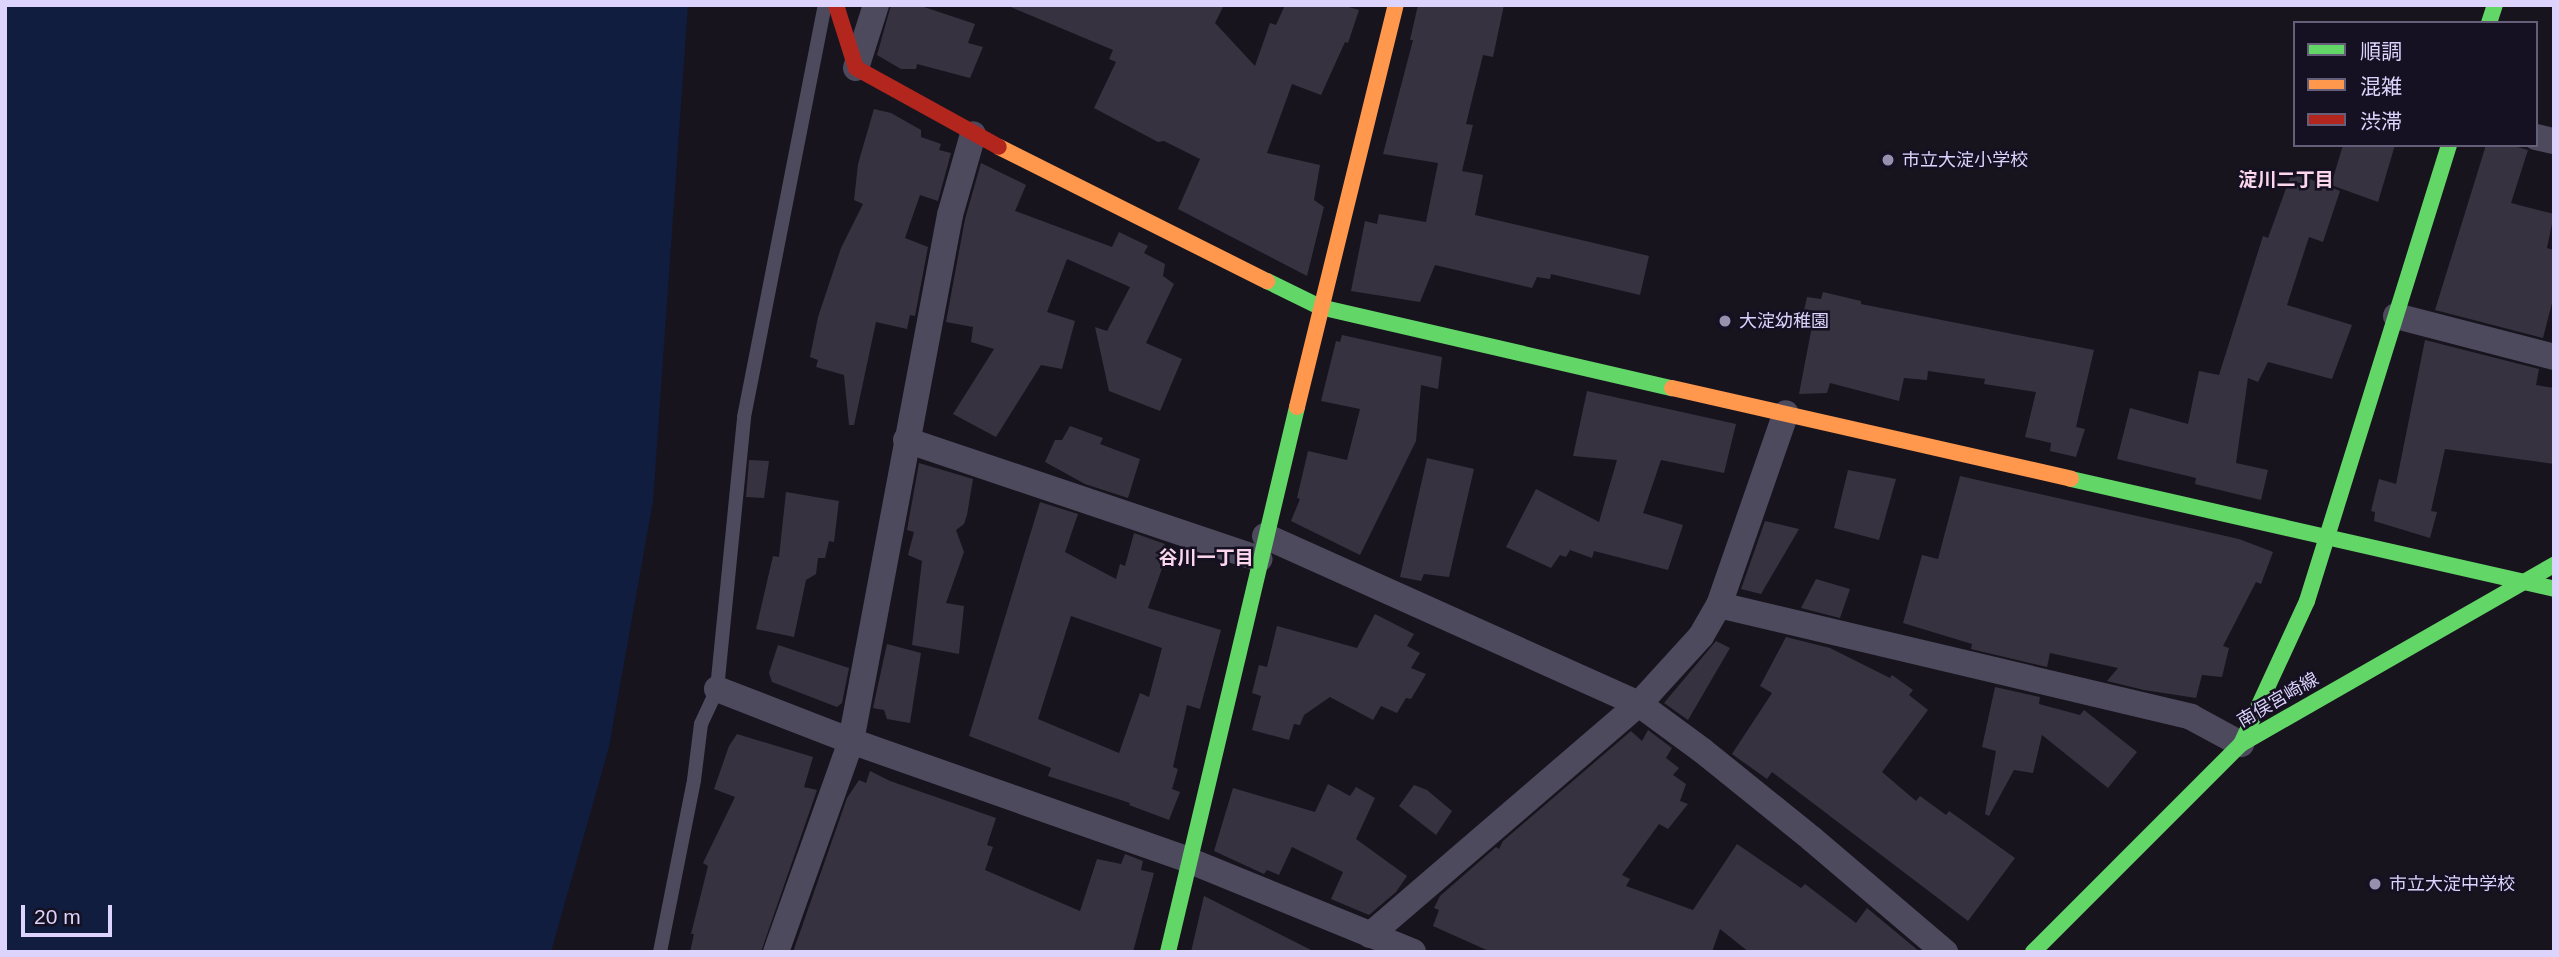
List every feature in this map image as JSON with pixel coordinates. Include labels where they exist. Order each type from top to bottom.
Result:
[{"type":"street","points":[[836,5],[856,68],[973,134],[1320,307],[2554,589]]},
{"type":"street","points":[[856,68],[876,5]]},
{"type":"street","points":[[1168,952],[1391,7]]},
{"type":"street","points":[[776,952],[851,741],[950,215],[973,134]]},
{"type":"street","points":[[1719,605],[2191,717],[2241,744],[2287,651],[2328,537],[2448,147]]},
{"type":"street","points":[[2396,316],[2554,357]]},
{"type":"street","points":[[1370,935],[1639,704],[1701,636],[1719,605],[1786,413]]},
{"type":"street","points":[[906,440],[1262,547],[1639,704],[1703,751],[1812,839],[1945,952]]},
{"type":"street","name":"南俣宮崎線","points":[[2033,952],[2241,744],[2554,565]]},
{"type":"street","points":[[717,689],[851,741],[1188,860],[1413,952]]},
{"type":"lane","points":[[660,952],[694,780],[701,724],[717,689],[744,417],[825,5]]},
{"type":"water","points":[[5,5],[688,5],[653,501],[609,747],[551,952],[5,952]]},
{"type":"building","points":[[891,5],[918,5],[975,24],[968,43],[983,47],[970,78],[917,64],[916,69],[901,69],[877,55]]},
{"type":"building","points":[[1006,5],[1224,5],[1215,23],[1255,66],[1270,23],[1276,25],[1285,5],[1342,5],[1359,10],[1348,43],[1345,42],[1321,95],[1292,84],[1267,153],[1320,165],[1314,200],[1324,207],[1307,276],[1178,209],[1200,159],[1164,141],[1158,142],[1094,108],[1116,62],[1109,59],[1113,50]]},
{"type":"building","points":[[1418,5],[1504,5],[1493,57],[1483,55],[1466,124],[1473,125],[1462,171],[1483,175],[1475,215],[1649,256],[1640,295],[1551,274],[1550,279],[1537,277],[1532,288],[1435,265],[1420,302],[1351,291],[1365,221],[1377,224],[1379,214],[1426,222],[1438,163],[1383,154],[1413,40],[1410,40]]},
{"type":"building","points":[[874,109],[891,113],[921,130],[921,137],[941,144],[939,150],[951,153],[938,201],[920,195],[905,238],[928,247],[915,316],[910,315],[907,329],[876,322],[854,425],[849,425],[844,375],[816,367],[818,360],[810,357],[818,317],[841,248],[863,204],[854,200],[858,164]]},
{"type":"building","points":[[2342,147],[2394,147],[2378,202],[2331,185]]},
{"type":"building","points":[[2485,147],[2517,147],[2528,150],[2511,203],[2554,214],[2547,248],[2554,250],[2554,295],[2543,338],[2435,310]]},
{"type":"building","points":[[981,163],[1026,185],[1015,211],[1112,247],[1119,232],[1148,246],[1144,253],[1165,264],[1163,276],[1174,284],[1146,343],[1182,359],[1160,411],[1109,391],[1095,327],[1107,331],[1130,287],[1067,259],[1047,312],[1075,321],[1062,369],[1041,365],[996,437],[953,414],[994,349],[971,342],[973,327],[946,322],[965,219]]},
{"type":"building","points":[[2292,172],[2340,191],[2323,242],[2309,237],[2287,305],[2352,325],[2332,379],[2268,362],[2258,382],[2248,378],[2236,463],[2268,470],[2261,500],[2195,484],[2196,478],[2117,459],[2130,408],[2188,424],[2199,371],[2219,375],[2263,236],[2268,238]]},
{"type":"building","points":[[1823,292],[1861,301],[1861,304],[2094,350],[2076,427],[2085,429],[2076,457],[2050,451],[2051,443],[2025,437],[2036,392],[1984,384],[1985,379],[1928,371],[1927,380],[1904,378],[1899,401],[1830,383],[1827,393],[1799,394],[1812,326],[1801,324],[1807,297],[1821,299]]},
{"type":"building","points":[[1342,335],[1442,357],[1438,389],[1421,385],[1416,441],[1360,555],[1291,521],[1300,499],[1297,498],[1308,451],[1347,460],[1360,409],[1321,401],[1336,341],[1340,342]]},
{"type":"building","points":[[2425,340],[2539,369],[2536,385],[2554,388],[2554,464],[2445,449],[2431,511],[2437,512],[2430,538],[2374,521],[2375,512],[2371,511],[2379,479],[2396,484]]},
{"type":"building","points":[[1587,391],[1736,424],[1724,473],[1661,460],[1643,513],[1683,525],[1668,570],[1594,551],[1592,558],[1570,550],[1566,557],[1560,555],[1551,568],[1506,547],[1536,489],[1599,522],[1617,460],[1573,456]]},
{"type":"building","points":[[1070,426],[1103,438],[1100,444],[1140,459],[1128,498],[1085,484],[1045,462],[1055,440],[1062,440]]},
{"type":"building","points":[[1427,458],[1474,469],[1449,577],[1424,574],[1421,581],[1400,577]]},
{"type":"building","points":[[749,460],[769,461],[764,498],[746,497]]},
{"type":"building","points":[[919,463],[973,479],[964,524],[956,530],[964,552],[946,603],[964,606],[959,654],[912,645],[922,561],[908,555],[914,532],[907,530]]},
{"type":"building","points":[[1848,470],[1896,479],[1879,540],[1834,528]]},
{"type":"building","points":[[1960,476],[2239,539],[2273,552],[2261,584],[2256,582],[2223,646],[2229,648],[2222,677],[2202,675],[2196,698],[2144,690],[2107,681],[2118,668],[2050,653],[2047,667],[1971,649],[1972,644],[1903,623],[1922,555],[1938,559]]},
{"type":"building","points":[[786,492],[839,501],[834,542],[829,541],[825,558],[818,558],[816,574],[806,580],[794,637],[756,629],[773,556],[779,557]]},
{"type":"building","points":[[1040,502],[1078,514],[1065,552],[1116,579],[1120,564],[1125,566],[1134,533],[1165,544],[1161,557],[1165,560],[1148,608],[1221,630],[1200,709],[1187,705],[1173,767],[1178,769],[1172,789],[1180,792],[1169,820],[1129,805],[1130,803],[1048,776],[1051,768],[969,736]],"holes":[[[1071,616],[1162,648],[1149,697],[1140,693],[1119,753],[1038,719]]]},
{"type":"building","points":[[1765,521],[1799,529],[1761,594],[1741,589]]},
{"type":"building","points":[[1816,579],[1850,589],[1840,618],[1801,608]]},
{"type":"building","points":[[1375,614],[1414,634],[1407,646],[1420,653],[1411,668],[1426,674],[1411,699],[1406,698],[1397,713],[1381,706],[1373,720],[1330,697],[1304,715],[1300,725],[1294,724],[1289,740],[1252,730],[1261,696],[1252,693],[1259,665],[1267,667],[1277,626],[1357,648]]},
{"type":"building","points":[[1786,637],[1830,648],[1890,678],[1892,675],[1913,690],[1909,695],[1928,710],[1882,772],[1916,801],[1920,796],[1946,815],[1949,811],[2015,858],[1968,921],[1772,772],[1767,779],[1732,754],[1772,693],[1760,686]]},
{"type":"building","points":[[1716,641],[1730,648],[1688,720],[1664,703]]},
{"type":"building","points":[[887,644],[921,653],[910,723],[887,719],[884,710],[873,708]]},
{"type":"building","points":[[778,645],[849,668],[842,703],[837,707],[772,682],[769,673]]},
{"type":"building","points":[[1995,687],[2040,697],[2039,704],[2080,715],[2084,710],[2137,752],[2108,788],[2042,735],[2033,773],[2014,770],[1989,816],[1985,814],[1996,751],[1982,747]]},
{"type":"building","points":[[1648,730],[1672,748],[1666,758],[1679,768],[1673,775],[1686,784],[1680,801],[1688,804],[1668,829],[1659,824],[1622,875],[1630,879],[1626,886],[1693,910],[1737,844],[1801,888],[1805,884],[1856,923],[1867,908],[1920,952],[1749,952],[1720,929],[1712,952],[1491,952],[1433,926],[1439,910],[1434,908],[1440,896],[1496,847],[1499,849],[1503,841],[1631,731],[1642,741]]},
{"type":"building","points":[[737,734],[813,757],[804,787],[817,790],[761,952],[690,952],[694,934],[691,934],[708,866],[703,863],[735,797],[714,789],[729,746]]},
{"type":"building","points":[[870,771],[890,781],[996,818],[987,845],[993,847],[985,870],[1080,911],[1097,859],[1121,864],[1125,854],[1143,861],[1141,870],[1154,873],[1133,952],[793,952],[847,798],[859,780],[866,783]]},
{"type":"building","points":[[1328,784],[1350,796],[1356,787],[1375,798],[1356,839],[1407,876],[1396,892],[1369,915],[1331,899],[1343,872],[1292,847],[1279,875],[1267,870],[1264,874],[1214,851],[1233,788],[1315,812]]},
{"type":"building","points":[[1414,785],[1427,790],[1452,811],[1436,835],[1399,806]]},
{"type":"building","points":[[1204,896],[1216,902],[1315,952],[1191,952]]},
{"type":"traffic: fast","points":[[2490,21],[2495,5]]},
{"type":"traffic: fast","points":[[2241,744],[2307,601],[2448,147]]},
{"type":"traffic: fast","points":[[1267,281],[1320,307],[1672,388]]},
{"type":"traffic: fast","points":[[1168,952],[1297,407]]},
{"type":"traffic: fast","points":[[2071,479],[2554,589]]},
{"type":"traffic: fast","points":[[2033,952],[2241,744],[2554,565]]},
{"type":"traffic: slow","points":[[1297,407],[1396,5]]},
{"type":"traffic: slow","points":[[999,147],[1267,281]]},
{"type":"traffic: slow","points":[[1672,388],[2071,479]]},
{"type":"traffic: jam","points":[[836,5],[856,68],[999,147]]},
{"type":"place","name":"市立大淀小学校","points":[[1888,160]]},
{"type":"place","name":"大淀幼稚園","points":[[1725,321]]},
{"type":"place","name":"市立大淀中学校","points":[[2375,884]]},
{"type":"district","name":"淀川二丁目","points":[[2286,180]]},
{"type":"district","name":"谷川一丁目","points":[[1206,558]]}]
